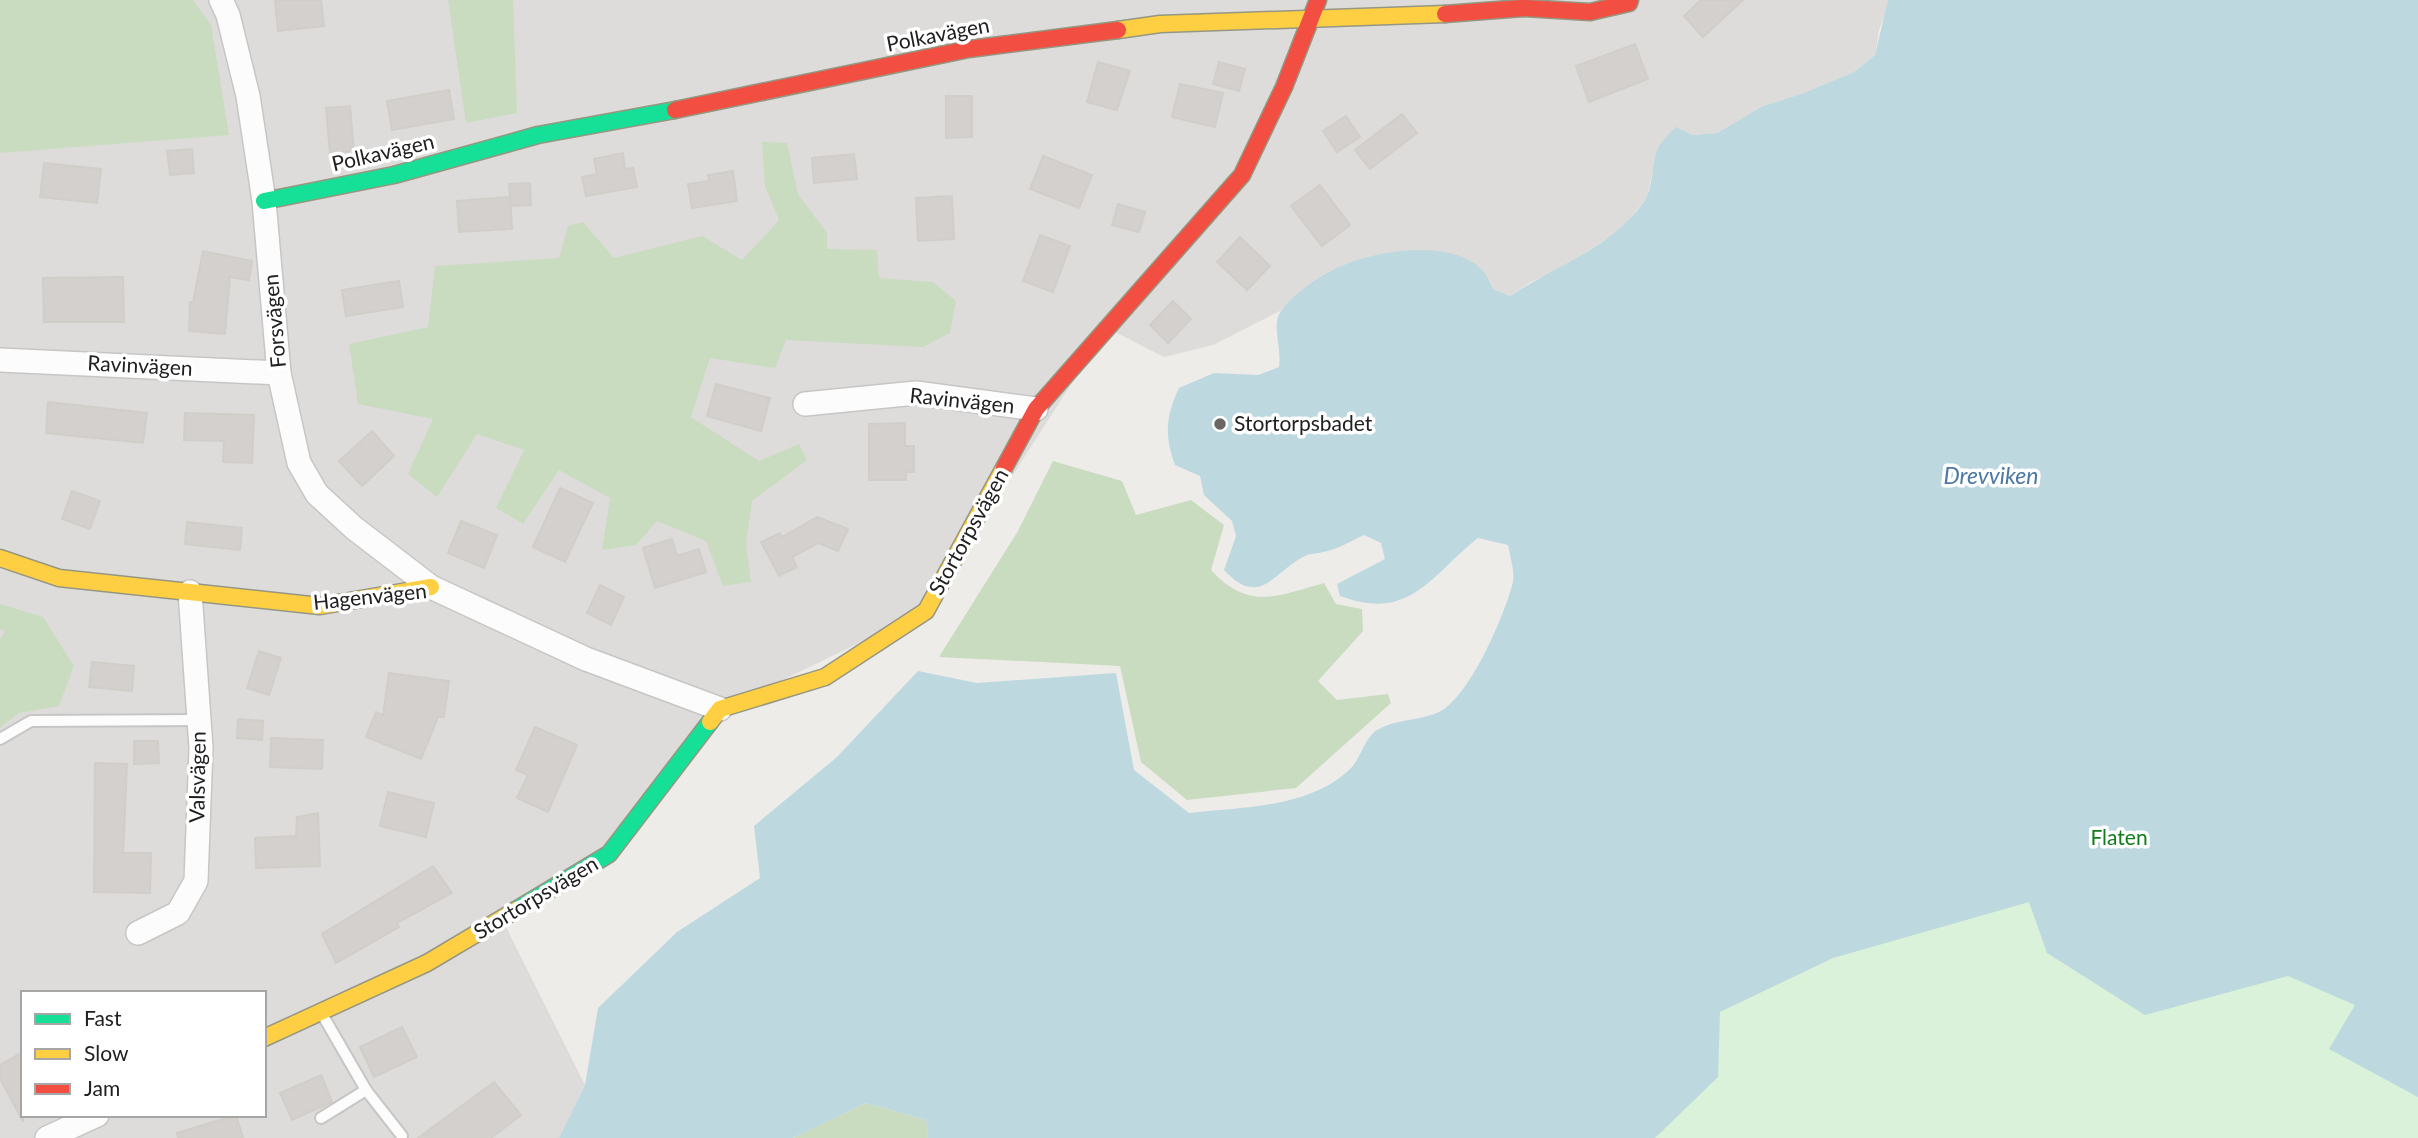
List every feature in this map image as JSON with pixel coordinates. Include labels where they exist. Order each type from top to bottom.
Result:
[{"type":"street","name":"Forsvägen","points":[[221,0],[228,15],[248,96],[264,201],[279,373],[299,463],[317,494],[354,528],[431,587]]},
{"type":"street","name":"Stortorpsvägen","points":[[266,1037],[428,963],[609,854],[720,709],[825,677],[926,611],[1037,409],[1241,175],[1284,87],[1318,0]]},
{"type":"street","name":"Polkavägen","points":[[264,201],[394,175],[538,135],[718,103],[969,49],[1160,24],[1420,16],[1523,8],[1590,12],[1629,3],[1630,0]]},
{"type":"street","name":"Ravinvägen","points":[[0,360],[279,373]]},
{"type":"street","name":"Ravinvägen","points":[[805,404],[916,393],[1037,409]]},
{"type":"street","name":"Hagenvägen","points":[[0,558],[59,578],[320,606],[431,587],[586,659],[720,709]]},
{"type":"street","name":"Valsvägen","points":[[138,933],[178,913],[196,881],[201,748],[190,592]]},
{"type":"street","points":[[47,1138],[93,1117]]},
{"type":"lane","points":[[0,739],[31,721],[199,720]]},
{"type":"lane","points":[[321,1012],[366,1090],[402,1136]]},
{"type":"lane","points":[[321,1118],[366,1090]]},
{"type":"shaded area","points":[[0,0],[1888,0],[1875,55],[1854,72],[1763,106],[1717,133],[1692,135],[1658,147],[1647,197],[1622,229],[1560,269],[1529,283],[1510,296],[1493,289],[1490,279],[1433,251],[1398,253],[1346,264],[1324,274],[1280,311],[1213,345],[1164,357],[1107,328],[926,611],[720,710],[609,854],[502,919],[585,1085],[559,1138],[0,1138]]},
{"type":"green space","points":[[0,0],[193,0],[211,25],[229,135],[0,153]]},
{"type":"green space","points":[[448,0],[513,0],[517,113],[466,123]]},
{"type":"green space","points":[[762,142],[787,143],[798,194],[827,233],[827,249],[877,250],[879,278],[933,282],[956,301],[950,333],[923,347],[786,340],[775,368],[710,358],[691,417],[759,461],[799,444],[807,460],[752,501],[746,544],[751,582],[723,586],[706,541],[657,521],[636,545],[602,550],[610,498],[559,470],[523,524],[496,508],[524,450],[477,434],[437,497],[408,474],[433,419],[358,404],[349,344],[428,327],[435,266],[559,258],[568,226],[583,222],[614,258],[702,236],[742,260],[779,220],[765,186]]},
{"type":"green space","name":"Flaten","points":[[2418,231],[2418,1138],[1235,1138]]},
{"type":"green space","points":[[1053,461],[1122,481],[1136,515],[1191,500],[1224,525],[1211,570],[1238,591],[1264,597],[1324,583],[1336,604],[1362,609],[1363,631],[1318,681],[1337,700],[1388,694],[1391,703],[1296,788],[1187,800],[1141,762],[1120,666],[939,657],[1018,531]]},
{"type":"green space","points":[[0,604],[43,617],[74,666],[59,706],[19,713],[0,728],[0,640],[5,631],[0,629]]},
{"type":"green space","points":[[866,1103],[926,1120],[928,1138],[793,1138]]},
{"type":"water","name":"Drevviken","points":[[1888,0],[2418,0],[2418,1097],[2329,1049],[2355,1005],[2288,976],[2145,1015],[2047,953],[2029,902],[1833,958],[1720,1012],[1718,1077],[1655,1138],[928,1138],[926,1120],[866,1103],[793,1138],[559,1138],[585,1085],[598,1008],[677,932],[760,878],[754,826],[837,757],[918,671],[977,683],[1116,673],[1134,770],[1189,813],[1253,807],[1315,791],[1334,782],[1350,769],[1377,730],[1437,713],[1449,705],[1461,692],[1484,655],[1509,596],[1513,569],[1508,545],[1478,538],[1417,591],[1402,599],[1384,603],[1364,603],[1340,596],[1337,584],[1385,559],[1381,543],[1364,535],[1334,549],[1307,555],[1267,583],[1248,587],[1224,570],[1236,536],[1232,521],[1204,495],[1200,476],[1175,465],[1171,454],[1169,417],[1179,388],[1214,373],[1258,375],[1279,367],[1277,323],[1281,311],[1319,277],[1363,258],[1406,251],[1450,253],[1469,260],[1484,272],[1493,289],[1510,296],[1600,243],[1632,217],[1648,194],[1658,148],[1676,127],[1692,135],[1717,133],[1763,106],[1854,72],[1875,55]]},
{"type":"building","points":[[275,0],[321,0],[324,26],[278,31]]},
{"type":"building","points":[[1701,0],[1743,0],[1703,37],[1684,16]]},
{"type":"building","points":[[1635,44],[1648,79],[1589,102],[1576,66]]},
{"type":"building","points":[[1098,62],[1130,71],[1117,110],[1087,102]]},
{"type":"building","points":[[1219,62],[1245,69],[1239,91],[1213,84]]},
{"type":"building","points":[[1180,84],[1223,93],[1215,127],[1172,117]]},
{"type":"building","points":[[449,90],[454,119],[392,130],[387,101]]},
{"type":"building","points":[[946,96],[972,96],[972,137],[946,138]]},
{"type":"building","points":[[350,106],[354,151],[330,153],[326,108]]},
{"type":"building","points":[[1402,114],[1417,133],[1370,169],[1355,150]]},
{"type":"building","points":[[1346,116],[1360,137],[1337,152],[1323,131]]},
{"type":"building","points":[[192,149],[194,173],[170,175],[167,151]]},
{"type":"building","points":[[623,153],[625,169],[633,168],[637,187],[586,196],[582,177],[597,174],[594,159]]},
{"type":"building","points":[[854,154],[857,179],[814,183],[812,158]]},
{"type":"building","points":[[1043,156],[1092,175],[1079,208],[1030,189]]},
{"type":"building","points":[[44,163],[101,169],[97,203],[40,197]]},
{"type":"building","points":[[733,171],[737,201],[692,208],[688,184],[709,181],[708,175]]},
{"type":"building","points":[[530,183],[531,205],[511,206],[510,198],[512,229],[459,232],[457,201],[510,197],[509,184]]},
{"type":"building","points":[[1320,185],[1350,225],[1322,246],[1291,206]]},
{"type":"building","points":[[952,196],[954,239],[918,241],[916,198]]},
{"type":"building","points":[[1118,204],[1145,212],[1139,232],[1112,225]]},
{"type":"building","points":[[1040,235],[1070,246],[1053,292],[1023,281]]},
{"type":"building","points":[[1240,237],[1270,266],[1247,290],[1217,262]]},
{"type":"building","points":[[203,251],[252,261],[249,280],[230,277],[225,334],[189,331],[190,302],[193,302]]},
{"type":"building","points":[[123,277],[124,322],[44,322],[43,278]]},
{"type":"building","points":[[399,281],[403,307],[346,316],[342,290]]},
{"type":"building","points":[[1173,301],[1191,319],[1168,343],[1150,325]]},
{"type":"building","points":[[716,384],[770,398],[761,431],[707,416]]},
{"type":"building","points":[[48,402],[147,413],[143,443],[46,433]]},
{"type":"building","points":[[185,413],[254,415],[252,463],[223,462],[224,441],[184,440]]},
{"type":"building","points":[[905,423],[905,446],[914,446],[914,472],[906,472],[906,480],[869,480],[869,424]]},
{"type":"building","points":[[372,431],[394,456],[362,486],[339,461]]},
{"type":"building","points":[[560,488],[593,503],[565,562],[533,547]]},
{"type":"building","points":[[72,491],[100,501],[90,529],[62,519]]},
{"type":"building","points":[[817,517],[848,529],[838,551],[818,543],[792,557],[797,567],[779,576],[761,542],[780,533],[782,537]]},
{"type":"building","points":[[461,521],[497,535],[484,568],[448,553]]},
{"type":"building","points":[[187,522],[242,528],[240,550],[185,544]]},
{"type":"building","points":[[672,539],[677,556],[699,549],[706,572],[655,588],[643,548]]},
{"type":"building","points":[[600,585],[624,597],[611,625],[587,613]]},
{"type":"building","points":[[259,651],[281,658],[269,695],[247,688]]},
{"type":"building","points":[[92,662],[134,666],[132,691],[89,687]]},
{"type":"building","points":[[389,673],[449,681],[444,717],[438,717],[421,759],[366,737],[376,712],[383,715]]},
{"type":"building","points":[[238,719],[263,721],[262,740],[237,738]]},
{"type":"building","points":[[535,727],[577,745],[548,812],[517,798],[528,775],[516,770]]},
{"type":"building","points":[[271,738],[323,740],[322,769],[270,767]]},
{"type":"building","points":[[134,741],[158,741],[159,763],[134,764]]},
{"type":"building","points":[[95,763],[127,764],[123,853],[151,853],[150,893],[94,892]]},
{"type":"building","points":[[388,792],[434,803],[426,837],[380,826]]},
{"type":"building","points":[[318,813],[320,866],[256,868],[255,838],[296,836],[297,817]]},
{"type":"building","points":[[433,866],[452,893],[397,923],[399,927],[336,963],[322,934]]},
{"type":"building","points":[[402,1027],[417,1057],[374,1077],[360,1047]]},
{"type":"building","points":[[21,1053],[23,1122],[0,1078],[0,1065]]},
{"type":"building","points":[[321,1075],[332,1102],[292,1120],[280,1093]]},
{"type":"building","points":[[494,1082],[521,1115],[491,1138],[418,1138]]},
{"type":"building","points":[[237,1117],[243,1138],[178,1138],[177,1133]]},
{"type":"traffic: fast","points":[[264,201],[394,175],[538,135],[675,110]]},
{"type":"traffic: fast","points":[[516,910],[609,854],[710,722]]},
{"type":"traffic: slow","points":[[1118,30],[1160,24],[1445,14]]},
{"type":"traffic: slow","points":[[710,722],[720,709],[825,677],[926,611],[1004,468]]},
{"type":"traffic: slow","points":[[0,558],[59,578],[320,606],[431,587]]},
{"type":"traffic: slow","points":[[266,1037],[427,963],[516,910]]},
{"type":"traffic: jam","points":[[1004,468],[1036,409],[1242,175],[1284,87],[1318,0]]},
{"type":"traffic: jam","points":[[1445,14],[1523,8],[1590,12],[1629,3],[1630,0]]},
{"type":"traffic: jam","points":[[675,110],[969,49],[1118,30]]},
{"type":"place","name":"Stortorpsbadet","points":[[1220,424]]}]
